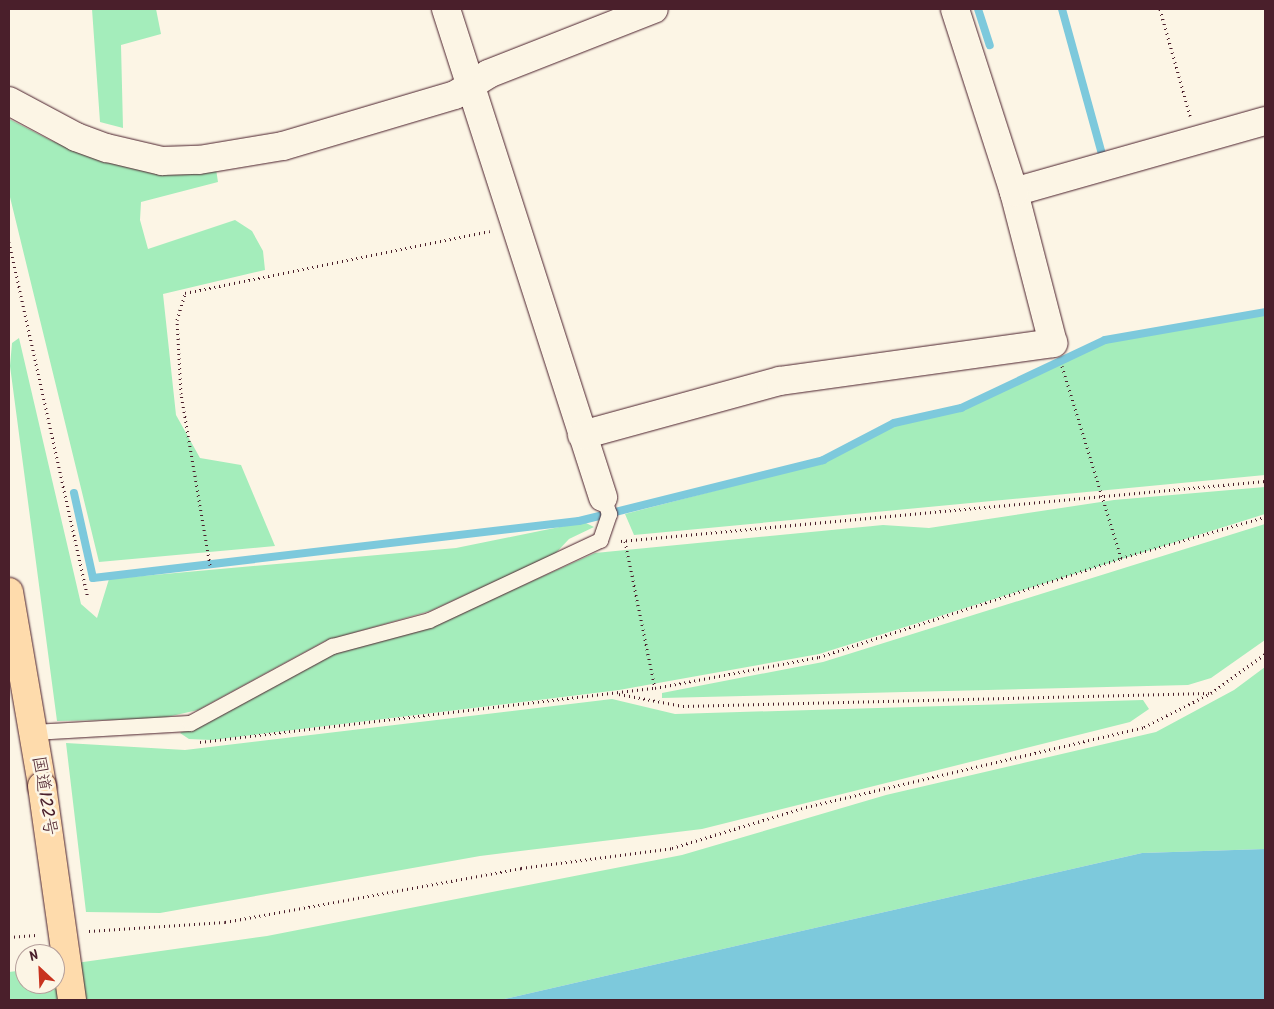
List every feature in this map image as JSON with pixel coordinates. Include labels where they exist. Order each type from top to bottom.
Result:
[{"type":"highway","name":"国道122号","points":[[9,592],[42,786],[72,1000]]},
{"type":"street","points":[[446,9],[603,497]]},
{"type":"street","points":[[9,101],[76,137],[107,148],[162,161],[199,160],[283,146],[455,95],[470,85],[654,9]]},
{"type":"street","points":[[582,435],[780,381],[1052,343],[1014,192],[955,9]]},
{"type":"street","points":[[1014,192],[1265,121]]},
{"type":"lane","points":[[32,732],[190,723],[332,646],[429,620],[600,540],[609,514],[603,497]]},
{"type":"path","points":[[1160,9],[1197,140]]},
{"type":"path","points":[[210,565],[181,394],[178,320],[185,294],[515,226]]},
{"type":"path","points":[[9,242],[88,597]]},
{"type":"path","points":[[1059,356],[1103,494],[1121,558]]},
{"type":"path","points":[[600,540],[624,541],[1103,494],[1265,481]]},
{"type":"path","points":[[194,742],[655,688],[819,657],[1121,558],[1265,517]]},
{"type":"path","points":[[624,541],[655,688]]},
{"type":"path","points":[[85,931],[225,922],[521,868],[672,848],[806,807],[1144,727],[1211,693],[1265,654]]},
{"type":"path","points":[[616,693],[683,706],[1211,693]]},
{"type":"path","points":[[9,937],[47,934]]},
{"type":"green space","points":[[92,9],[156,9],[161,34],[121,45],[123,128],[100,122]]},
{"type":"green space","points":[[9,119],[52,141],[130,168],[216,169],[218,182],[141,202],[140,220],[148,249],[235,220],[252,231],[263,251],[265,270],[163,294],[176,415],[200,458],[241,465],[275,546],[99,562],[9,193]]},
{"type":"green space","points":[[1265,314],[1265,475],[634,535],[625,514],[822,463],[894,426],[963,410],[1106,342]]},
{"type":"green space","points":[[19,338],[81,604],[97,618],[109,579],[456,548],[584,522],[594,527],[569,539],[554,555],[430,611],[325,641],[198,710],[158,719],[57,721],[10,366],[12,343]]},
{"type":"green space","points":[[1265,487],[1265,514],[819,654],[619,690],[212,740],[189,739],[180,733],[333,653],[431,626],[595,553],[883,525],[929,528],[1114,500]]},
{"type":"green space","points":[[1265,524],[1265,640],[1211,678],[1188,685],[662,698],[662,693],[823,662]]},
{"type":"green space","points":[[1265,667],[1265,849],[1142,853],[500,1000],[9,1000],[9,972],[15,971],[15,994],[65,994],[65,965],[267,936],[682,855],[886,795],[1156,732],[1234,690]]},
{"type":"green space","points":[[612,699],[675,714],[1143,700],[1149,709],[1130,722],[702,829],[480,856],[160,913],[86,912],[66,743],[185,750]]},
{"type":"water","points":[[1265,849],[1265,1000],[500,1000],[1142,853]]},
{"type":"waterway","points":[[978,9],[990,45]]},
{"type":"waterway","points":[[1062,9],[1104,162]]},
{"type":"waterway","points":[[74,493],[93,578],[579,521],[823,460],[894,423],[961,408],[1105,340],[1265,312]]}]
